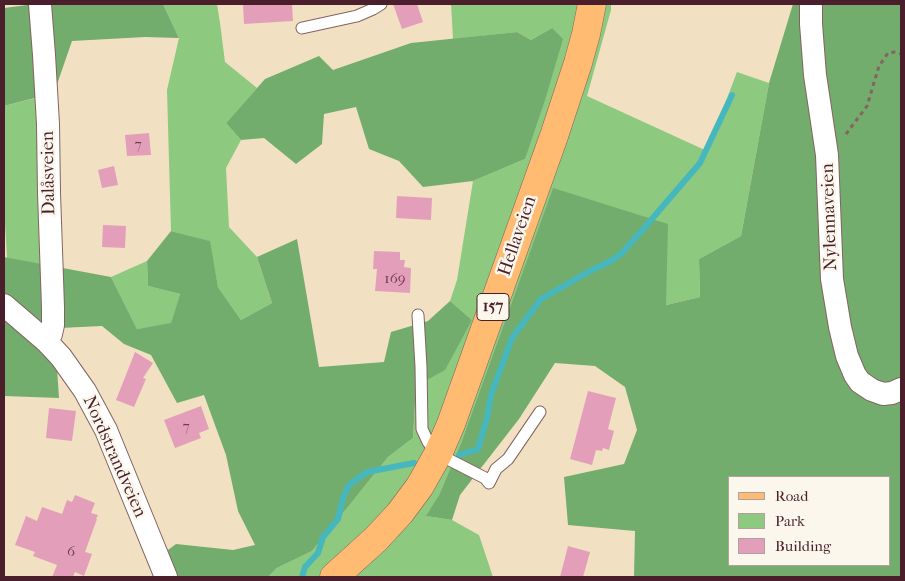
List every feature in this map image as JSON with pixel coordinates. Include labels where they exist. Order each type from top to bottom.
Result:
[{"type":"main road","name":"Hellaveien","points":[[334,577],[376,539],[400,513],[420,486],[452,424],[554,136],[578,63],[592,4]]},
{"type":"street","name":"Dalåsveien","points":[[40,4],[48,124],[53,307],[53,326],[47,342]]},
{"type":"street","name":"Nylennaveien","points":[[811,4],[815,75],[827,155],[832,279],[840,327],[847,356],[860,382],[872,390],[883,394],[901,389]]},
{"type":"street","name":"Nordstrandveien","points":[[4,305],[47,342],[61,357],[85,391],[106,430],[166,577]]},
{"type":"lane","points":[[302,28],[357,16],[382,4]]},
{"type":"lane","points":[[418,315],[422,429],[428,442],[438,454],[485,478],[489,483],[496,469],[508,459],[540,412]]},
{"type":"path","points":[[827,155],[867,106],[878,66],[888,53],[895,52],[901,54]]},
{"type":"green space","points":[[35,4],[163,4],[179,38],[145,37],[72,41],[54,93],[4,106],[4,8]]},
{"type":"green space","points":[[163,4],[217,4],[225,62],[257,88],[226,123],[241,140],[226,168],[229,227],[257,257],[272,303],[241,320],[218,287],[209,241],[171,231],[167,90],[179,38]]},
{"type":"green space","points":[[451,4],[611,4],[611,10],[587,96],[707,151],[737,72],[769,83],[741,236],[699,259],[700,297],[666,305],[553,189],[461,443],[439,495],[427,516],[452,520],[479,535],[493,577],[268,577],[277,568],[312,551],[388,457],[413,438],[416,386],[472,320],[450,301],[457,280],[473,181],[525,159],[552,28],[531,40],[517,32],[453,39]]},
{"type":"green space","points":[[793,4],[901,4],[901,577],[634,577],[635,531],[568,525],[564,477],[624,464],[637,430],[625,387],[595,366],[555,363],[519,419],[460,495],[452,520],[426,516],[439,495],[461,443],[553,188],[668,224],[666,305],[700,297],[699,259],[741,236],[769,83]]},
{"type":"green space","points":[[552,28],[563,39],[525,159],[473,181],[423,187],[399,161],[369,149],[356,107],[324,114],[322,144],[296,164],[264,138],[241,140],[226,123],[265,79],[319,56],[333,70],[411,43],[517,32],[531,40]]},
{"type":"green space","points":[[40,97],[43,265],[7,258],[4,206],[4,106]]},
{"type":"green space","points":[[171,231],[210,241],[218,287],[241,320],[272,303],[257,257],[297,239],[319,367],[384,362],[391,332],[428,321],[450,301],[472,320],[445,370],[416,386],[413,438],[388,457],[312,551],[277,568],[268,577],[176,577],[164,553],[176,544],[233,550],[255,545],[238,511],[226,455],[204,395],[177,403],[151,355],[124,344],[102,326],[60,328],[57,368],[59,398],[4,396],[4,257],[111,277],[137,329],[171,323],[180,294],[148,286],[147,261]]},
{"type":"green space","points":[[147,261],[148,286],[180,294],[171,324],[137,329],[111,277]]},
{"type":"building","points":[[243,4],[292,4],[293,21],[244,24]]},
{"type":"building","points":[[393,4],[417,4],[423,22],[402,29]]},
{"type":"building","points":[[149,133],[151,155],[127,156],[125,135]]},
{"type":"building","points":[[114,166],[118,185],[102,188],[98,170]]},
{"type":"building","points":[[397,196],[432,198],[431,220],[396,218]]},
{"type":"building","points":[[103,225],[126,226],[125,248],[102,247]]},
{"type":"building","points":[[374,251],[400,252],[400,260],[405,260],[404,267],[411,268],[410,293],[375,291],[377,269],[373,269]]},
{"type":"building","points":[[135,352],[153,363],[143,378],[146,379],[134,407],[116,400]]},
{"type":"building","points":[[588,391],[616,398],[608,429],[614,431],[609,450],[603,448],[602,451],[596,450],[592,465],[570,459]]},
{"type":"building","points":[[201,406],[209,429],[199,433],[201,438],[175,448],[164,420]]},
{"type":"building","points":[[49,408],[76,411],[72,441],[46,438]]},
{"type":"building","points":[[75,495],[95,503],[91,513],[98,515],[85,552],[92,554],[84,576],[75,572],[73,577],[52,577],[57,565],[33,556],[35,552],[15,545],[26,516],[37,521],[42,507],[62,514],[67,500],[72,502]]},
{"type":"building","points":[[568,546],[590,552],[583,577],[560,577]]},
{"type":"waterway","points":[[459,455],[478,449],[491,395],[512,338],[541,299],[621,254],[700,163],[732,95]]},
{"type":"waterway","points":[[302,577],[305,567],[318,553],[323,537],[338,519],[343,498],[349,485],[367,472],[414,463]]}]
